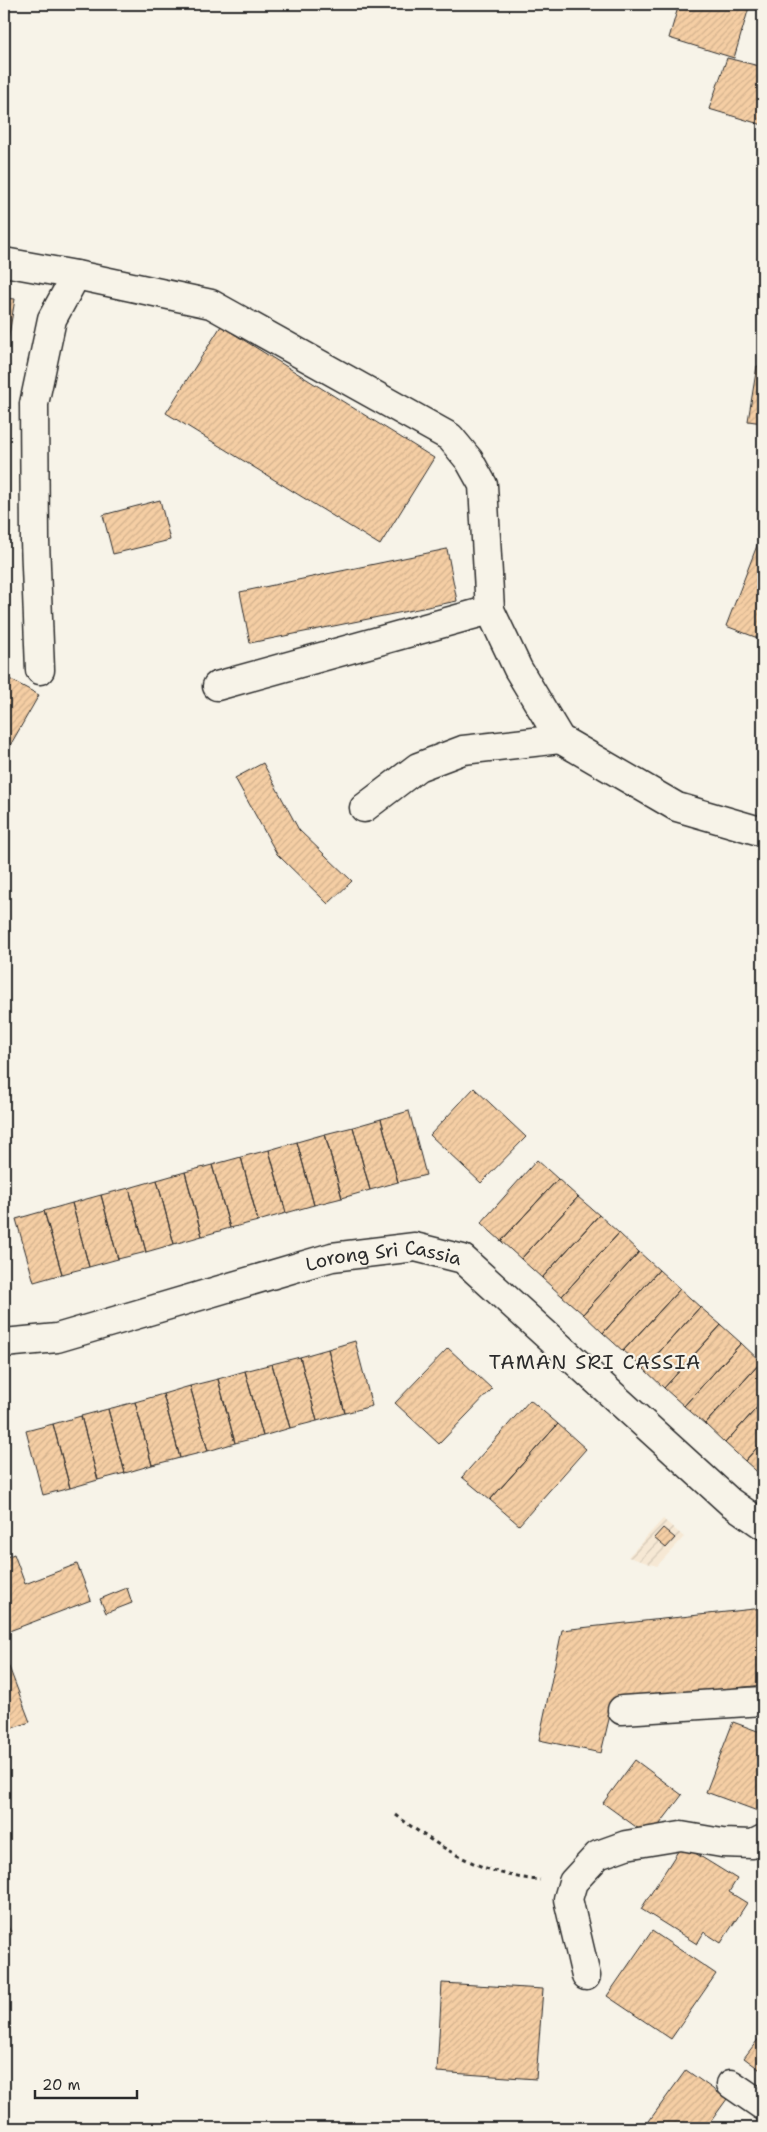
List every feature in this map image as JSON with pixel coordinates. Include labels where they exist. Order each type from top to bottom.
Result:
[{"type":"street","points":[[4,262],[76,275],[211,304],[450,436],[470,460],[483,485],[490,610],[518,669],[560,739],[678,807],[763,832]]},
{"type":"street","points":[[40,670],[35,541],[34,404],[52,319],[76,275]]},
{"type":"street","points":[[217,686],[490,610]]},
{"type":"street","points":[[364,808],[418,767],[463,750],[560,739]]},
{"type":"street","name":"Lorong Sri Cassia","points":[[4,1344],[56,1338],[332,1257],[415,1247],[463,1259],[730,1502],[763,1525]]},
{"type":"street","points":[[622,1710],[763,1701]]},
{"type":"street","points":[[586,1976],[568,1898],[574,1882],[598,1856],[626,1845],[681,1836],[753,1844],[763,1839]]},
{"type":"street","points":[[731,2084],[763,2106]]},
{"type":"path","points":[[396,1815],[431,1841],[485,1869],[516,1879],[574,1882]]},
{"type":"shaded area","points":[[663,1519],[684,1537],[657,1566],[628,1557]]},
{"type":"building","points":[[679,4],[750,4],[734,58],[669,38]]},
{"type":"building","points":[[727,58],[763,67],[763,125],[709,109]]},
{"type":"building","points":[[4,298],[15,299],[4,365]]},
{"type":"building","points":[[221,326],[434,458],[380,545],[166,413]]},
{"type":"building","points":[[757,366],[763,367],[763,423],[748,421]]},
{"type":"building","points":[[160,500],[170,540],[113,554],[103,515]]},
{"type":"building","points":[[763,530],[763,640],[726,626]]},
{"type":"building","points":[[447,549],[457,601],[250,643],[240,592]]},
{"type":"building","points":[[4,676],[39,695],[4,756]]},
{"type":"building","points":[[263,763],[299,830],[352,881],[328,904],[277,854],[235,778]]},
{"type":"building","points":[[474,1088],[526,1137],[481,1183],[430,1135]]},
{"type":"building","points":[[409,1111],[426,1175],[398,1182],[381,1119]]},
{"type":"building","points":[[381,1119],[398,1182],[370,1190],[353,1127]]},
{"type":"building","points":[[353,1127],[370,1190],[342,1198],[325,1134]]},
{"type":"building","points":[[325,1134],[342,1198],[314,1205],[297,1142]]},
{"type":"building","points":[[297,1142],[314,1205],[286,1213],[269,1150]]},
{"type":"building","points":[[269,1150],[286,1213],[258,1221],[241,1157]]},
{"type":"building","points":[[241,1157],[258,1221],[230,1228],[212,1165]]},
{"type":"building","points":[[537,1160],[558,1179],[501,1241],[481,1223]]},
{"type":"building","points":[[212,1165],[230,1228],[202,1236],[185,1172]]},
{"type":"building","points":[[185,1172],[202,1236],[174,1244],[157,1180]]},
{"type":"building","points":[[558,1179],[578,1197],[521,1259],[501,1241]]},
{"type":"building","points":[[157,1180],[174,1244],[146,1252],[129,1188]]},
{"type":"building","points":[[129,1188],[146,1252],[118,1259],[101,1195]]},
{"type":"building","points":[[101,1195],[118,1259],[89,1267],[72,1203]]},
{"type":"building","points":[[578,1197],[599,1215],[542,1278],[521,1259]]},
{"type":"building","points":[[72,1203],[89,1267],[62,1274],[44,1211]]},
{"type":"building","points":[[44,1211],[62,1274],[34,1282],[16,1219]]},
{"type":"building","points":[[599,1215],[619,1233],[562,1296],[542,1278]]},
{"type":"building","points":[[619,1233],[639,1252],[583,1314],[562,1296]]},
{"type":"building","points":[[639,1252],[659,1270],[603,1333],[583,1314]]},
{"type":"building","points":[[659,1270],[680,1289],[623,1351],[603,1333]]},
{"type":"building","points":[[680,1289],[700,1307],[644,1369],[623,1351]]},
{"type":"building","points":[[700,1307],[721,1325],[664,1388],[644,1369]]},
{"type":"building","points":[[721,1325],[741,1343],[684,1406],[664,1388]]},
{"type":"building","points":[[355,1341],[372,1406],[345,1413],[328,1349]]},
{"type":"building","points":[[741,1343],[761,1362],[705,1424],[684,1406]]},
{"type":"building","points":[[448,1348],[492,1389],[439,1444],[395,1403]]},
{"type":"building","points":[[328,1349],[345,1413],[317,1421],[300,1357]]},
{"type":"building","points":[[300,1357],[317,1421],[290,1428],[272,1364]]},
{"type":"building","points":[[761,1362],[763,1363],[763,1401],[725,1443],[705,1424]]},
{"type":"building","points":[[272,1364],[290,1428],[263,1436],[245,1371]]},
{"type":"building","points":[[245,1371],[263,1436],[235,1443],[218,1379]]},
{"type":"building","points":[[218,1379],[235,1443],[208,1451],[190,1386]]},
{"type":"building","points":[[190,1386],[208,1451],[180,1458],[163,1394]]},
{"type":"building","points":[[163,1394],[180,1458],[152,1465],[135,1402]]},
{"type":"building","points":[[530,1400],[558,1424],[490,1500],[462,1477]]},
{"type":"building","points":[[763,1401],[763,1441],[745,1461],[725,1443]]},
{"type":"building","points":[[135,1402],[152,1465],[125,1473],[108,1409]]},
{"type":"building","points":[[108,1409],[125,1473],[98,1480],[81,1416]]},
{"type":"building","points":[[81,1416],[98,1480],[70,1488],[53,1424]]},
{"type":"building","points":[[53,1424],[70,1488],[43,1495],[26,1431]]},
{"type":"building","points":[[558,1424],[586,1449],[519,1525],[490,1500]]},
{"type":"building","points":[[763,1441],[763,1477],[745,1461]]},
{"type":"building","points":[[663,1528],[675,1538],[666,1548],[654,1538]]},
{"type":"building","points":[[14,1554],[25,1584],[77,1564],[91,1600],[4,1633],[4,1558]]},
{"type":"building","points":[[127,1588],[132,1603],[106,1613],[100,1599]]},
{"type":"building","points":[[763,1608],[763,1685],[613,1702],[601,1753],[539,1740],[562,1630]]},
{"type":"building","points":[[4,1654],[30,1722],[4,1731]]},
{"type":"building","points":[[733,1722],[763,1733],[763,1813],[706,1792]]},
{"type":"building","points":[[635,1760],[682,1795],[650,1837],[603,1803]]},
{"type":"building","points":[[682,1845],[737,1879],[729,1892],[747,1903],[721,1943],[704,1932],[697,1944],[641,1909]]},
{"type":"building","points":[[4,1919],[12,1934],[4,1939]]},
{"type":"building","points":[[652,1931],[716,1974],[671,2039],[607,1996]]},
{"type":"building","points":[[442,1983],[543,1989],[536,2079],[437,2072]]},
{"type":"building","points":[[763,2033],[763,2072],[744,2058]]},
{"type":"building","points":[[686,2070],[727,2099],[706,2128],[644,2128]]},
{"type":"district","name":"TAMAN SRI CASSIA","points":[[595,1362]]}]
